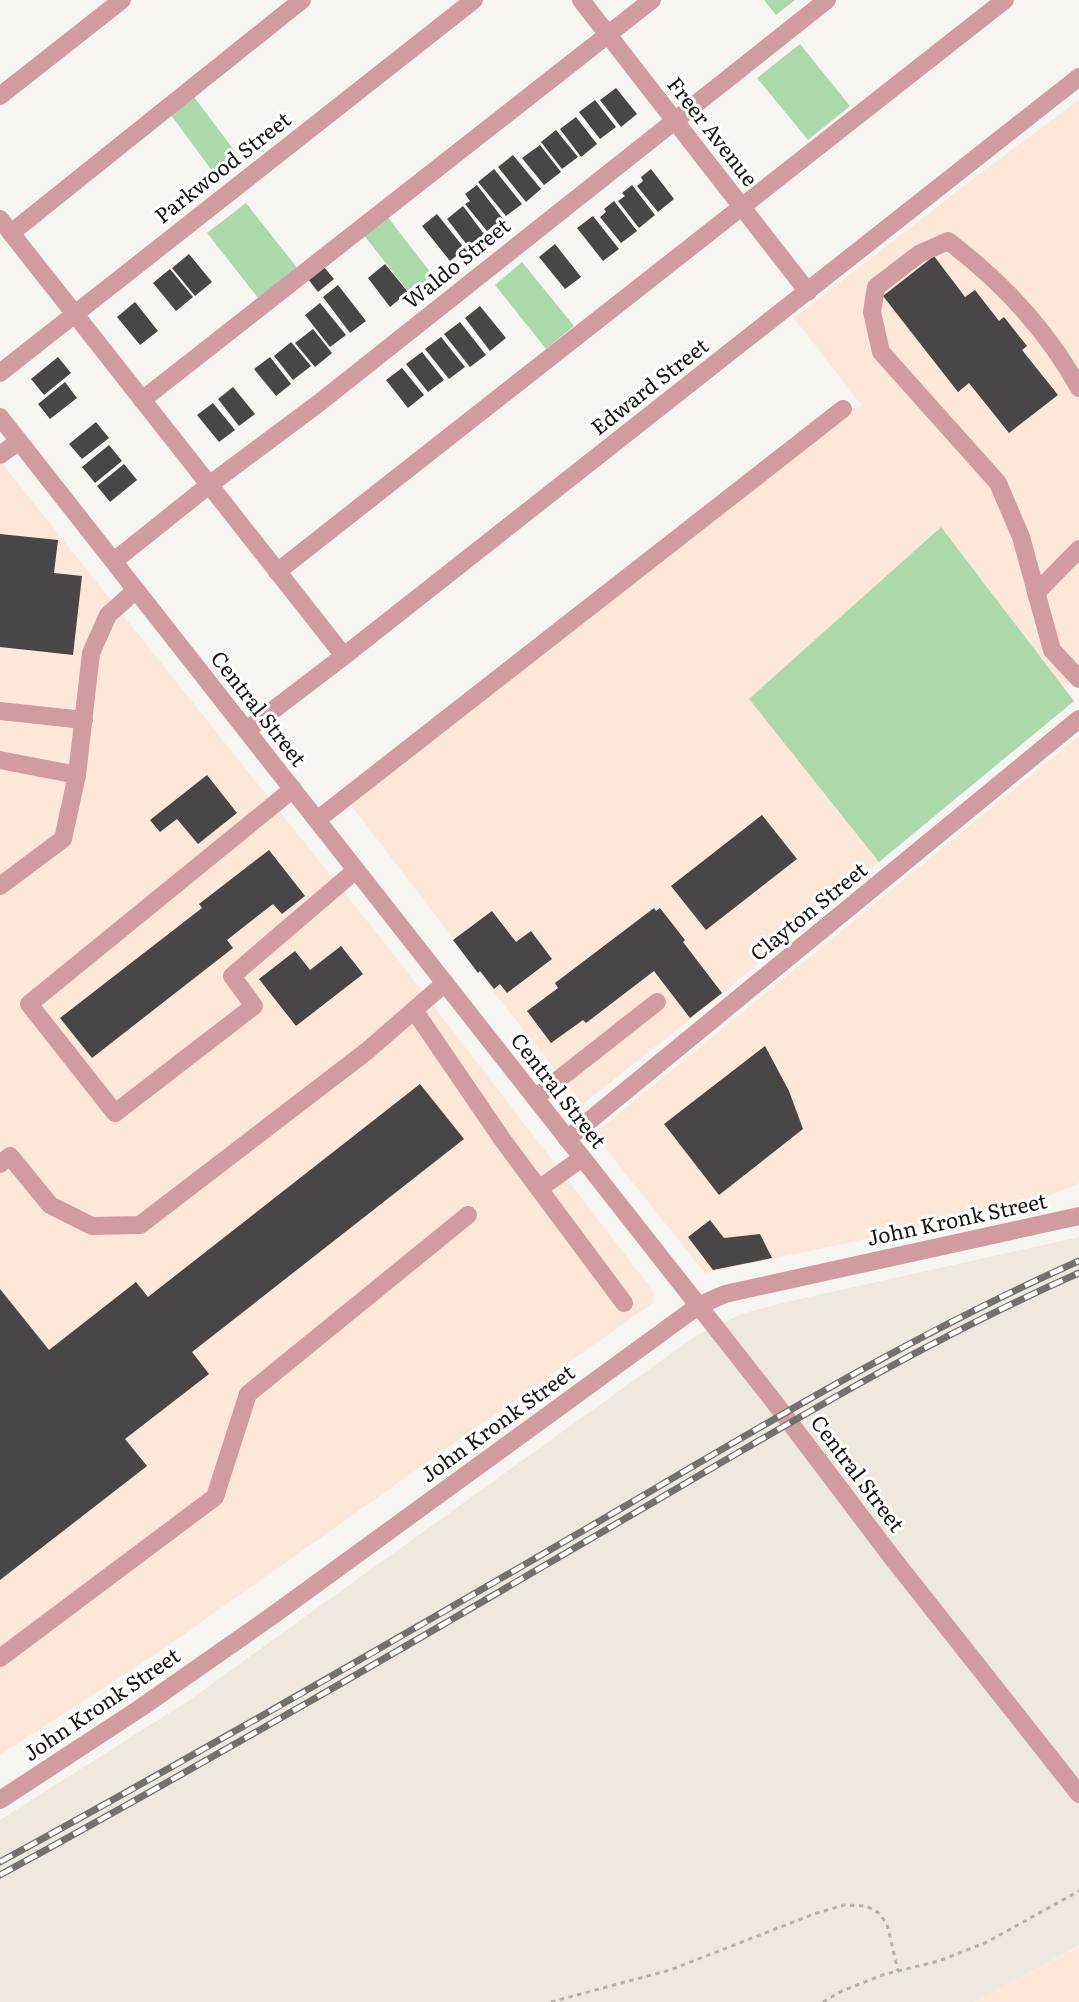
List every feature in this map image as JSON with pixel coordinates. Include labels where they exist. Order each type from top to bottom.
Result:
[{"type":"street","points":[[0,96],[122,0]]},
{"type":"street","points":[[302,0],[5,226],[344,656]]},
{"type":"street","name":"Parkwood Street","points":[[0,374],[74,313],[474,0]]},
{"type":"street","name":"Freer Avenue","points":[[580,0],[807,291]]},
{"type":"street","points":[[142,400],[651,0]]},
{"type":"street","name":"Waldo Street","points":[[114,561],[209,485],[319,403],[827,0]]},
{"type":"street","points":[[278,572],[1005,0]]},
{"type":"street","name":"Edward Street","points":[[247,730],[1079,77]]},
{"type":"street","points":[[1079,388],[1065,362],[1040,327],[977,263],[948,241],[919,254],[876,287],[872,312],[881,352],[998,483],[1021,537],[1052,650],[1079,679]]},
{"type":"street","points":[[317,820],[843,409]]},
{"type":"street","name":"Central Street","points":[[0,417],[779,1408],[901,1569],[1079,1794]]},
{"type":"street","points":[[0,455],[18,441]]},
{"type":"street","points":[[1036,593],[1079,549]]},
{"type":"street","points":[[0,885],[63,839],[77,775],[91,653],[108,615],[136,590]]},
{"type":"street","points":[[0,711],[84,720]]},
{"type":"street","name":"Clayton Street","points":[[567,1139],[1079,718]]},
{"type":"street","points":[[0,760],[77,775]]},
{"type":"street","points":[[293,789],[29,1004],[115,1113],[254,1006],[231,976],[356,870]]},
{"type":"street","points":[[0,1164],[10,1156],[50,1204],[92,1226],[140,1225],[367,1051],[445,983]]},
{"type":"street","points":[[535,1098],[657,1002]]},
{"type":"street","points":[[414,1010],[502,1139],[624,1303]]},
{"type":"street","points":[[539,1190],[582,1158]]},
{"type":"street","points":[[0,1658],[215,1497],[248,1394],[468,1215]]},
{"type":"street","name":"John Kronk Street","points":[[0,1800],[140,1709],[272,1616],[698,1306],[725,1294],[1079,1216]]},
{"type":"path","points":[[823,2002],[842,1991],[987,1942],[1079,1891]]},
{"type":"path","points":[[550,2002],[670,1970],[814,1914],[844,1905],[866,1906],[879,1913],[887,1924],[898,1971]]},
{"type":"shaded area","points":[[1079,100],[1079,676],[1064,688],[940,527],[750,699],[879,862],[723,993],[583,1104],[510,1013],[348,801],[850,409],[863,407],[794,318]]},
{"type":"shaded area","points":[[0,461],[395,956],[653,1291],[654,1302],[156,1654],[0,1755]]},
{"type":"shaded area","points":[[1079,736],[1079,1183],[1026,1205],[705,1273],[594,1134]]},
{"type":"shaded area","points":[[1079,1237],[1079,1946],[975,2002],[0,2002],[0,1820],[188,1701],[694,1337],[741,1314],[786,1302]]},
{"type":"shaded area","points":[[1079,1947],[1079,2002],[975,2002]]},
{"type":"green space","points":[[764,0],[795,0],[776,15]]},
{"type":"green space","points":[[800,44],[850,106],[808,140],[757,78]]},
{"type":"green space","points":[[191,93],[240,158],[216,176],[168,111]]},
{"type":"green space","points":[[246,203],[298,269],[259,299],[207,233]]},
{"type":"green space","points":[[386,215],[438,282],[415,300],[363,234]]},
{"type":"green space","points":[[522,262],[574,326],[546,349],[495,285]]},
{"type":"green space","points":[[941,527],[1074,701],[879,862],[749,699]]},
{"type":"building","points":[[616,88],[637,114],[621,127],[600,100]]},
{"type":"building","points":[[595,100],[616,127],[600,139],[579,112]]},
{"type":"building","points":[[576,117],[597,144],[581,157],[560,129]]},
{"type":"building","points":[[556,130],[578,157],[562,169],[541,142]]},
{"type":"building","points":[[540,145],[561,172],[544,185],[522,158]]},
{"type":"building","points":[[513,155],[541,189],[526,202],[498,167]]},
{"type":"building","points":[[494,169],[522,204],[506,216],[478,182]]},
{"type":"building","points":[[651,169],[674,199],[658,212],[637,186],[643,181],[641,177]]},
{"type":"building","points":[[477,185],[503,219],[487,231],[465,204],[470,201],[465,194]]},
{"type":"building","points":[[632,185],[655,215],[639,228],[618,201],[625,196],[622,193]]},
{"type":"building","points":[[614,201],[637,231],[621,243],[600,217],[606,212],[604,209]]},
{"type":"building","points":[[463,206],[484,234],[468,246],[447,219]]},
{"type":"building","points":[[437,214],[465,249],[450,261],[422,226]]},
{"type":"building","points":[[593,216],[619,249],[603,261],[577,228]]},
{"type":"building","points":[[555,244],[581,277],[565,289],[539,257]]},
{"type":"building","points":[[189,254],[212,282],[195,296],[172,268]]},
{"type":"building","points":[[934,256],[965,297],[975,290],[999,321],[1004,317],[1027,346],[1022,350],[1058,395],[1009,433],[969,383],[958,392],[883,296]]},
{"type":"building","points":[[385,264],[408,292],[390,307],[368,278]]},
{"type":"building","points":[[324,267],[334,279],[318,292],[308,279]]},
{"type":"building","points":[[170,269],[193,297],[176,311],[153,283]]},
{"type":"building","points":[[338,285],[366,321],[350,333],[323,297]]},
{"type":"building","points":[[135,302],[158,331],[140,345],[117,317]]},
{"type":"building","points":[[320,303],[346,335],[330,347],[305,315]]},
{"type":"building","points":[[480,306],[506,338],[490,351],[465,318]]},
{"type":"building","points":[[460,322],[486,355],[470,367],[444,334]]},
{"type":"building","points":[[313,329],[332,353],[315,367],[295,343]]},
{"type":"building","points":[[441,337],[465,367],[449,379],[425,349]]},
{"type":"building","points":[[291,342],[311,366],[293,380],[274,356]]},
{"type":"building","points":[[422,352],[444,380],[428,392],[406,364]]},
{"type":"building","points":[[58,357],[71,373],[44,395],[31,379]]},
{"type":"building","points":[[270,357],[291,384],[276,396],[254,369]]},
{"type":"building","points":[[402,368],[424,395],[408,408],[386,380]]},
{"type":"building","points":[[65,382],[77,398],[50,419],[38,404]]},
{"type":"building","points":[[233,387],[255,414],[239,426],[218,399]]},
{"type":"building","points":[[213,403],[235,430],[219,442],[197,415]]},
{"type":"building","points":[[96,422],[109,438],[82,459],[69,444]]},
{"type":"building","points":[[109,445],[122,461],[95,483],[82,467]]},
{"type":"building","points":[[124,464],[137,480],[110,502],[97,486]]},
{"type":"building","points":[[0,534],[58,540],[54,573],[82,576],[73,655],[0,647]]},
{"type":"building","points":[[207,775],[237,813],[198,844],[177,819],[160,832],[150,820]]},
{"type":"building","points":[[762,815],[797,859],[706,930],[671,886]]},
{"type":"building","points":[[269,850],[305,896],[282,914],[273,904],[227,940],[233,948],[92,1058],[60,1018],[202,908],[199,904]]},
{"type":"building","points":[[654,908],[656,911],[660,908],[722,993],[690,1018],[654,971],[586,1023],[583,1020],[551,1043],[527,1011],[558,988],[555,983]]},
{"type":"building","points":[[492,911],[516,942],[531,931],[552,959],[507,993],[500,984],[494,989],[480,971],[478,973],[453,940]]},
{"type":"building","points":[[341,946],[363,974],[296,1026],[259,979],[295,951],[310,970]]},
{"type":"building","points":[[765,1046],[789,1091],[803,1129],[719,1195],[664,1124]]},
{"type":"building","points":[[420,1084],[464,1139],[192,1352],[209,1374],[125,1439],[147,1466],[0,1580],[0,1289],[49,1350],[136,1282],[148,1297]]},
{"type":"building","points":[[710,1220],[724,1238],[760,1234],[772,1258],[713,1270],[688,1237]]},
{"type":"railway","points":[[0,1862],[309,1689],[844,1380],[960,1318],[1079,1261]]},
{"type":"railway","points":[[0,1875],[312,1700],[733,1455],[904,1359],[1079,1273]]}]
